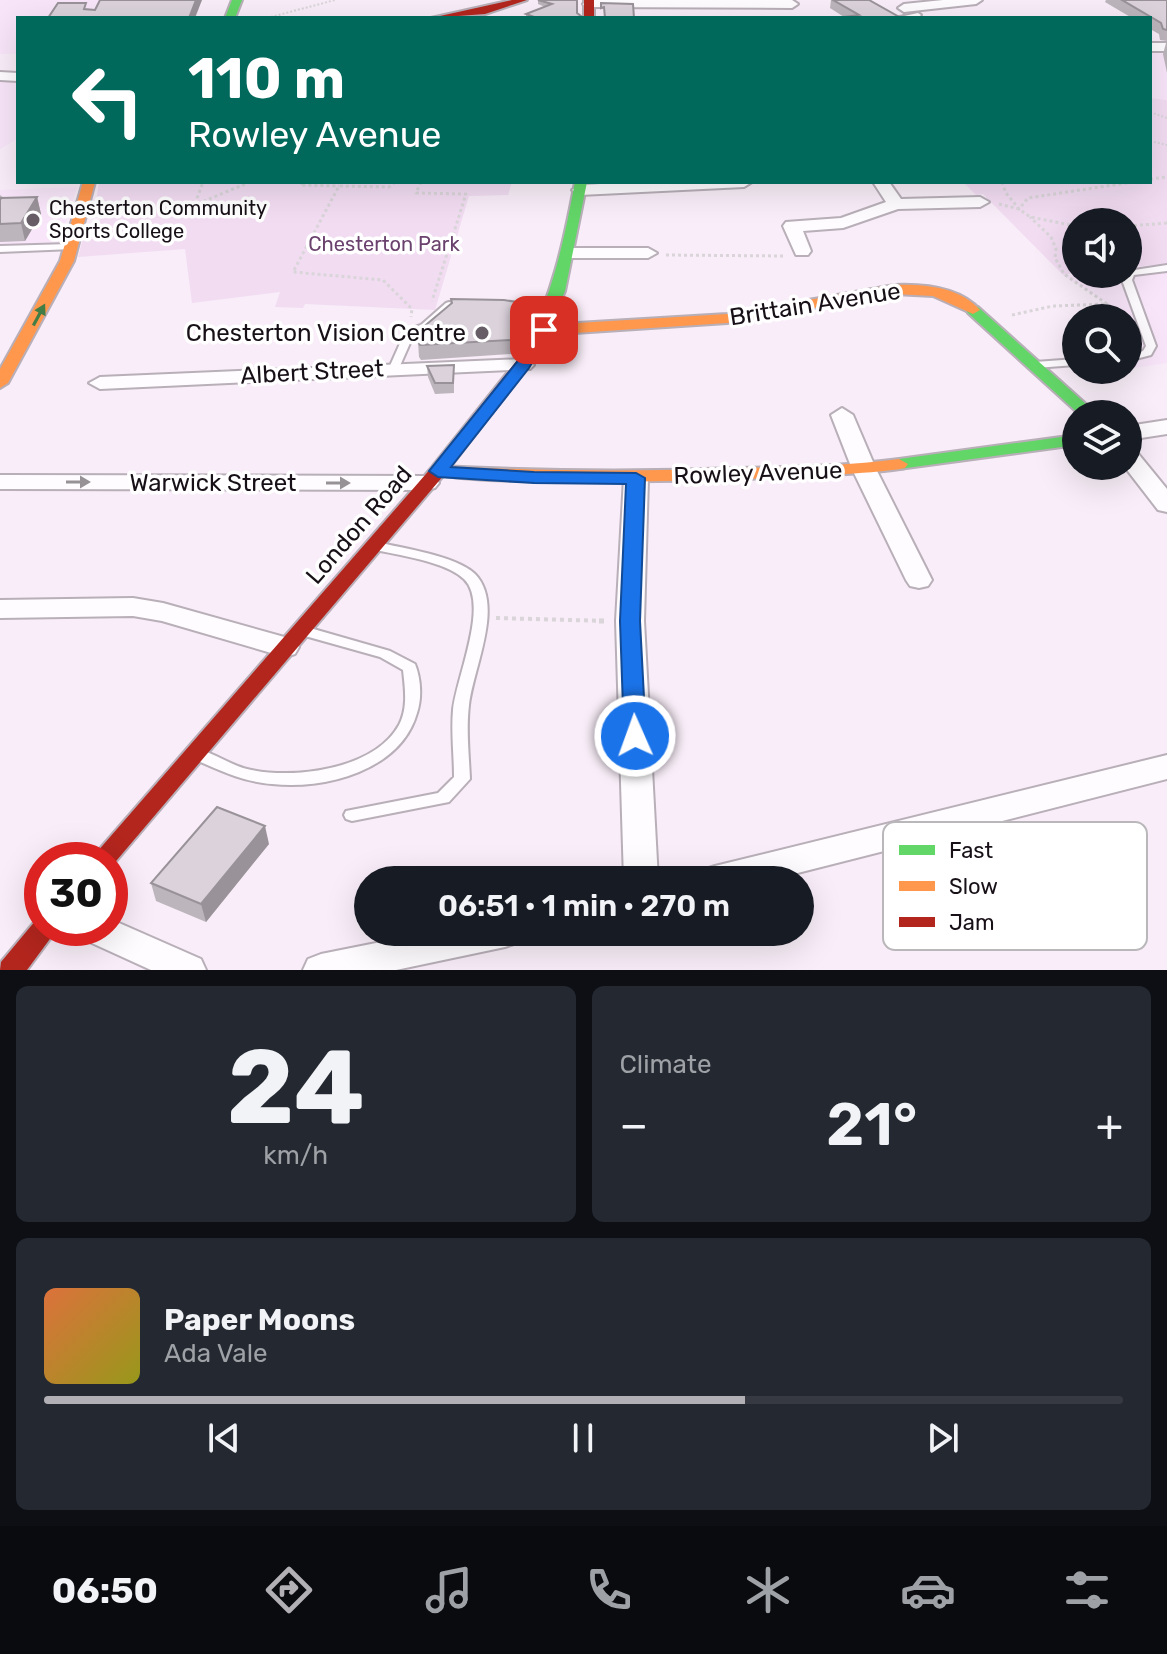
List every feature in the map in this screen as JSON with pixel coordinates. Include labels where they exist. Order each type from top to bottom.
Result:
[{"type":"street","points":[[892,0],[898,15],[976,0]]},
{"type":"street","points":[[589,7],[724,2],[792,4]]},
{"type":"street","points":[[447,16],[501,6]]},
{"type":"street","points":[[0,383],[40,315],[70,247],[88,184]]},
{"type":"street","points":[[580,186],[662,184]]},
{"type":"street","points":[[882,184],[896,204]]},
{"type":"street","name":"London Road","points":[[117,842],[432,477],[523,365],[544,330],[569,254],[580,186]]},
{"type":"street","points":[[802,251],[792,226],[843,223],[896,204],[980,202]]},
{"type":"street","points":[[569,254],[648,253]]},
{"type":"street","name":"Brittain Avenue","points":[[544,330],[726,319],[898,288],[945,295],[967,304],[1074,400]]},
{"type":"street","name":"Albert Street","points":[[100,383],[394,368],[523,365]]},
{"type":"street","points":[[842,415],[864,469],[919,580]]},
{"type":"street","points":[[1142,431],[1167,427]]},
{"type":"street","name":"Rowley Avenue","points":[[432,477],[636,478],[864,469],[1062,442]]},
{"type":"street","points":[[1142,474],[1167,505]]},
{"type":"street","name":"Warwick Street","points":[[0,482],[432,477]]},
{"type":"street","points":[[636,478],[630,621],[640,866]]},
{"type":"street","points":[[0,609],[133,607],[292,638]]},
{"type":"street","points":[[947,822],[1167,767]]},
{"type":"street","points":[[771,866],[883,838]]},
{"type":"street","points":[[128,943],[188,970]]},
{"type":"street","points":[[321,970],[437,946]]},
{"type":"lane","points":[[0,249],[70,247]]},
{"type":"lane","points":[[1136,304],[1127,280],[1130,273],[1167,268]]},
{"type":"lane","points":[[394,368],[410,332],[425,327],[449,305]]},
{"type":"lane","points":[[1142,321],[1151,346],[1147,353],[1142,354]]},
{"type":"lane","points":[[1035,365],[1062,363]]},
{"type":"lane","points":[[352,815],[443,798],[462,779],[462,701],[479,636],[476,582],[471,577],[450,566],[373,545]]},
{"type":"lane","points":[[192,753],[246,775],[285,779],[330,774],[361,765],[399,740],[411,717],[415,700],[410,668],[385,654],[292,638]]},
{"type":"path","points":[[275,16],[335,0]]},
{"type":"path","points":[[194,206],[202,184]]},
{"type":"path","points":[[80,214],[194,206],[245,184]]},
{"type":"path","points":[[301,184],[389,187],[393,184]]},
{"type":"path","points":[[420,184],[416,193],[466,194],[430,309]]},
{"type":"path","points":[[985,320],[1053,306],[1107,304],[1064,274],[1055,258],[1056,249],[1051,237],[1019,209],[1003,184]]},
{"type":"path","points":[[1019,209],[1028,198],[1120,184]]},
{"type":"path","points":[[339,186],[293,272],[383,280],[412,309],[410,322],[419,321]]},
{"type":"path","points":[[980,202],[1019,209]]},
{"type":"path","points":[[1030,217],[1062,223]]},
{"type":"path","points":[[1142,225],[1167,223]]},
{"type":"path","points":[[648,253],[762,257],[790,256],[802,251]]},
{"type":"path","points":[[480,618],[630,621]]},
{"type":"shaded area","points":[[0,0],[202,0],[196,16],[16,16],[16,54],[0,54]]},
{"type":"shaded area","points":[[1152,53],[1167,54],[1167,100],[1152,98]]},
{"type":"shaded area","points":[[0,80],[16,80],[16,139],[0,149]]},
{"type":"shaded area","name":"Chesterton Community Sports College","points":[[77,187],[57,250],[0,252],[0,190]]},
{"type":"shaded area","points":[[1167,264],[1167,363],[1142,367],[1142,304],[1109,304],[1083,288],[1142,288],[1142,266]]},
{"type":"green space","points":[[1152,98],[1167,100],[1167,264],[1142,266],[1142,208],[1062,208],[1062,274],[983,194],[976,195],[965,184],[1152,184]]},
{"type":"green space","name":"Chesterton Park","points":[[99,184],[511,184],[508,195],[469,196],[435,310],[305,304],[303,308],[275,307],[280,292],[192,303],[185,249],[78,257],[82,242],[103,216],[95,209]]},
{"type":"building","points":[[100,0],[196,0],[190,16],[49,16],[58,3],[86,3],[84,9],[95,10]]},
{"type":"building","points":[[538,0],[577,0],[577,13],[581,16],[526,14],[552,4]]},
{"type":"building","points":[[833,0],[869,0],[897,16],[851,16],[859,15]]},
{"type":"building","points":[[1122,0],[1167,0],[1167,30]]},
{"type":"building","points":[[601,3],[633,4],[634,16],[605,16],[604,7],[601,8]]},
{"type":"building","points":[[37,197],[21,223],[0,224],[1,198]]},
{"type":"building","points":[[451,299],[530,304],[511,340],[420,345],[421,329],[452,303]]},
{"type":"building","points":[[454,365],[453,383],[435,383],[427,366]]},
{"type":"building","points":[[217,807],[265,826],[201,904],[151,883]]},
{"type":"traffic: fast","points":[[231,16],[237,0]]},
{"type":"traffic: fast","points":[[531,352],[558,291],[581,184]]},
{"type":"traffic: fast","points":[[973,310],[1073,400]]},
{"type":"traffic: fast","points":[[899,464],[1062,442]]},
{"type":"traffic: slow","points":[[0,383],[67,261],[88,184]]},
{"type":"traffic: slow","points":[[544,330],[727,318],[895,290],[923,289],[961,302],[973,310]]},
{"type":"traffic: slow","points":[[438,471],[544,476],[651,476],[864,469],[899,464]]},
{"type":"traffic: jam","points":[[450,16],[485,11],[522,0]]},
{"type":"traffic: jam","points":[[589,0],[589,16]]},
{"type":"traffic: jam","points":[[118,842],[438,471],[531,352]]},
{"type":"traffic: jam","points":[[11,970],[30,946]]},
{"type":"place","name":"Chesterton Community Sports College","points":[[33,220]]},
{"type":"place","name":"Chesterton Vision Centre","points":[[482,333]]},
{"type":"route","points":[[544,330],[523,365],[438,471],[534,478],[636,478],[630,621],[635,736]]}]
